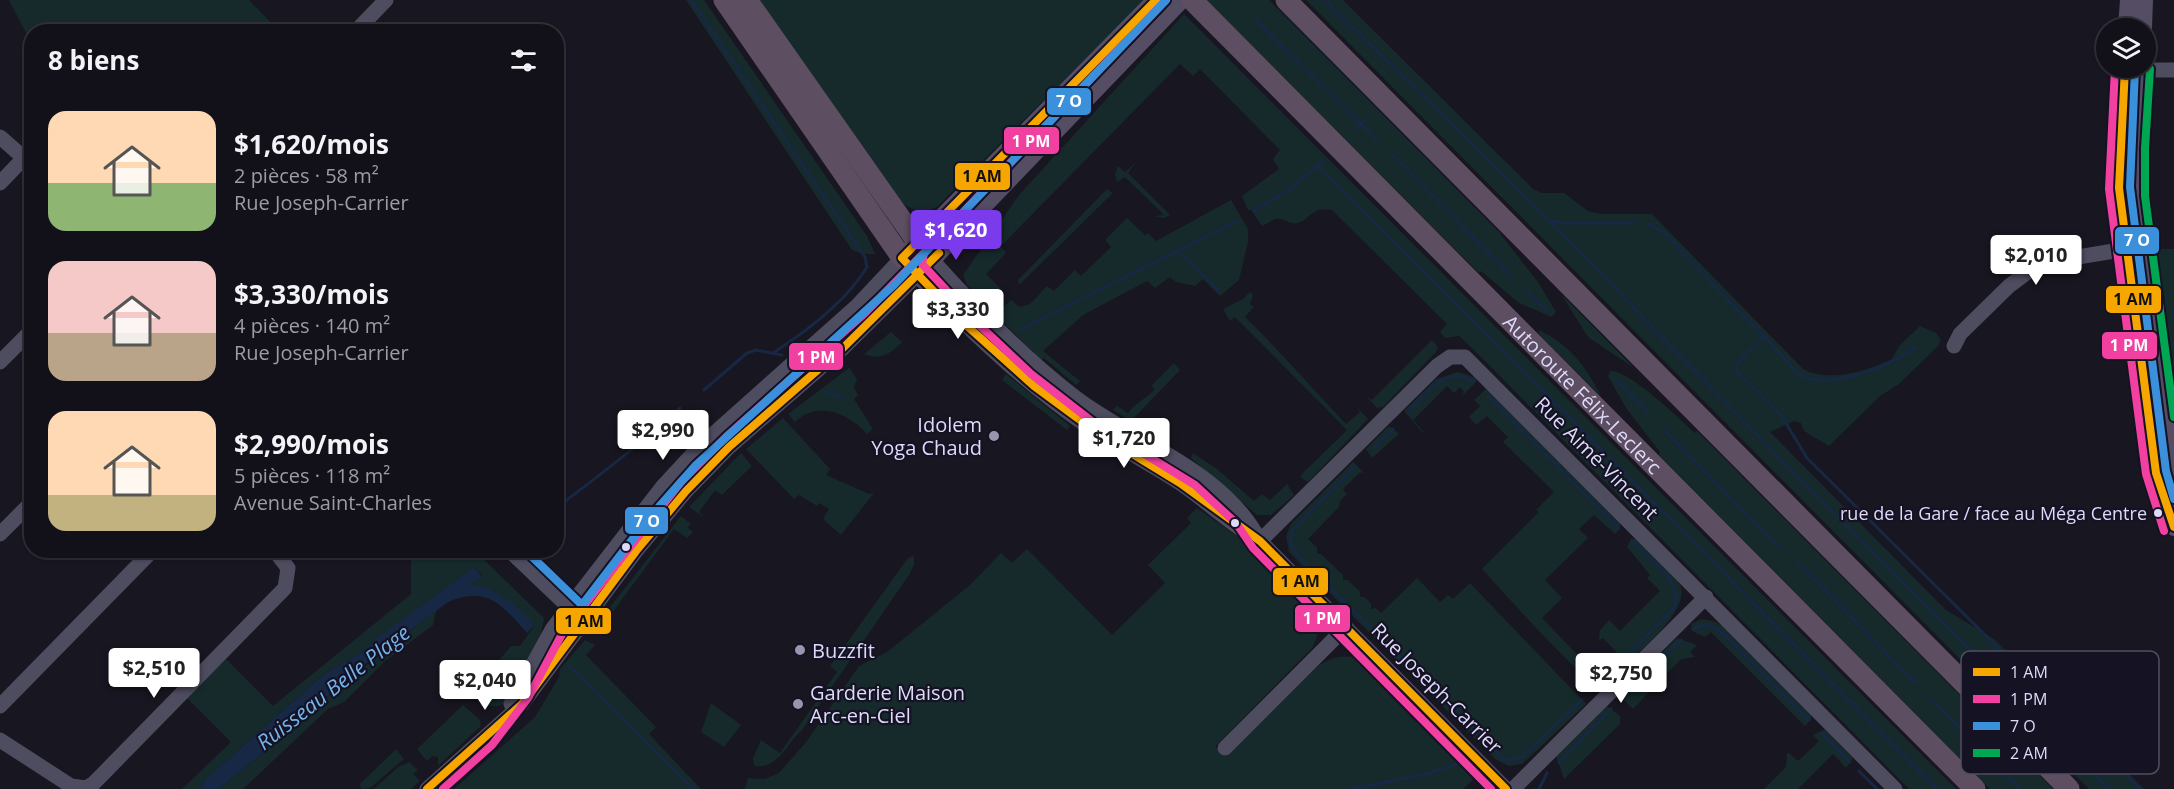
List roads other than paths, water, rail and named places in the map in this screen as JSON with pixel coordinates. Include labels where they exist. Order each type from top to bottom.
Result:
[{"type":"highway","points":[[724,0],[902,258]]},
{"type":"highway","points":[[747,0],[918,243]]},
{"type":"highway","name":"Autoroute Félix-Leclerc","points":[[1192,0],[1975,789]]},
{"type":"highway","points":[[1286,0],[1961,680]]},
{"type":"highway","points":[[2054,774],[2069,789]]},
{"type":"main road","points":[[902,258],[1158,6],[1180,0]]},
{"type":"main road","points":[[2128,18],[2129,0]]},
{"type":"main road","points":[[2143,18],[2144,0]]},
{"type":"main road","points":[[917,275],[1158,6]]},
{"type":"main road","points":[[2133,78],[2133,247],[2156,472],[2163,500],[2174,527]]},
{"type":"main road","name":"Rue Joseph-Carrier","points":[[918,243],[932,260]]},
{"type":"main road","points":[[2133,247],[2174,471]]},
{"type":"main road","name":"Rue Joseph-Carrier","points":[[902,258],[917,275]]},
{"type":"street","points":[[362,24],[386,0]]},
{"type":"street","points":[[2156,70],[2174,70]]},
{"type":"street","points":[[0,137],[24,159]]},
{"type":"street","points":[[0,183],[24,164]]},
{"type":"street","points":[[1954,346],[1960,334],[2028,270],[2048,262],[2133,247]]},
{"type":"street","points":[[484,739],[519,692],[533,660],[569,607],[663,486],[687,459],[843,320],[902,258]]},
{"type":"street","name":"Rue Joseph-Carrier","points":[[932,260],[972,303],[1047,375],[1086,405],[1178,461],[1216,489],[1249,520],[1260,542]]},
{"type":"street","points":[[427,789],[522,704],[642,543],[686,490],[729,447],[843,348],[917,275]]},
{"type":"street","name":"Rue Joseph-Carrier","points":[[917,275],[983,340],[1051,399],[1095,432],[1179,483],[1239,530],[1260,542],[1506,789]]},
{"type":"street","points":[[0,362],[24,338]]},
{"type":"street","name":"Rue Aimé-Vincent","points":[[1260,542],[1437,366],[1450,357],[1460,356],[1485,374],[1896,789]]},
{"type":"street","points":[[0,534],[24,510]]},
{"type":"street","points":[[0,706],[145,558]]},
{"type":"street","points":[[0,740],[71,786],[86,788],[94,783],[285,588],[288,568],[280,558]]},
{"type":"street","points":[[517,558],[584,621]]},
{"type":"street","points":[[1513,789],[1706,597]]},
{"type":"street","points":[[1225,748],[1346,627]]},
{"type":"water","name":"Ruisseau Belle Plage","points":[[474,567],[482,577],[468,585],[487,588],[514,605],[534,626],[527,633],[501,606],[484,597],[474,596],[448,602],[334,688],[318,707],[219,789],[199,789],[209,776],[324,674],[362,652],[374,640]]},
{"type":"waterway","points":[[691,0],[865,257],[867,267],[837,304],[773,353]]},
{"type":"waterway","points":[[1325,0],[1549,220],[1563,223],[1634,223]]},
{"type":"waterway","points":[[1257,21],[1377,140]]},
{"type":"waterway","points":[[1356,129],[1367,118]]},
{"type":"waterway","points":[[1393,155],[1511,276]]},
{"type":"waterway","points":[[1254,211],[1290,189],[1323,161]]},
{"type":"waterway","points":[[1317,166],[1517,364],[1937,789]]},
{"type":"waterway","points":[[1549,220],[1782,461],[1971,651]]},
{"type":"waterway","points":[[1021,329],[1237,221]]},
{"type":"waterway","points":[[1649,224],[1663,232],[1801,376],[1829,380],[1861,374],[1891,362],[1916,347]]},
{"type":"waterway","points":[[1179,250],[1218,290]]},
{"type":"waterway","points":[[1527,292],[1546,310]]},
{"type":"waterway","points":[[1762,337],[1736,365],[1736,371],[1781,415],[1807,458],[2001,651]]},
{"type":"waterway","points":[[704,390],[747,353],[756,350],[782,355]]},
{"type":"waterway","points":[[1409,412],[1430,390],[1445,379],[1463,377],[1473,382]]},
{"type":"waterway","points":[[1617,381],[1648,412]]},
{"type":"waterway","points":[[826,392],[843,398]]},
{"type":"waterway","points":[[1488,396],[1618,528]]},
{"type":"waterway","points":[[564,502],[620,460],[680,408]]},
{"type":"waterway","points":[[1373,448],[1393,429]]},
{"type":"waterway","points":[[1663,429],[1781,548]]},
{"type":"waterway","points":[[1355,466],[1293,530],[1290,543],[1298,556],[1502,758],[1508,760],[1521,758],[1582,700]]},
{"type":"waterway","points":[[1617,666],[1673,609],[1676,600],[1671,581],[1632,542]]},
{"type":"waterway","points":[[1797,562],[1916,683]]},
{"type":"waterway","points":[[1693,629],[1707,624],[1723,633],[1809,720]]},
{"type":"waterway","points":[[1628,692],[1681,640]]},
{"type":"waterway","points":[[569,666],[693,789]]},
{"type":"waterway","points":[[1932,700],[1961,729]]},
{"type":"waterway","points":[[1559,762],[1611,709]]},
{"type":"waterway","points":[[1822,733],[1850,762]]},
{"type":"waterway","points":[[1352,789],[1426,774],[1459,763]]},
{"type":"waterway","points":[[1859,771],[1877,789]]},
{"type":"waterway","points":[[1539,789],[1547,773]]},
{"type":"waterway","points":[[2005,774],[2020,789]]},
{"type":"waterway","points":[[2094,774],[2109,789]]},
{"type":"waterway","points":[[2125,774],[2140,789]]},
{"type":"place","name":"Idolem Yoga Chaud","points":[[994,436]]},
{"type":"place","name":"rue de la Gare / face au Méga Centre","points":[[2158,513]]},
{"type":"place","name":"Buzzfit","points":[[800,650]]},
{"type":"place","name":"Garderie Maison Arc-en-Ciel","points":[[798,704]]}]
